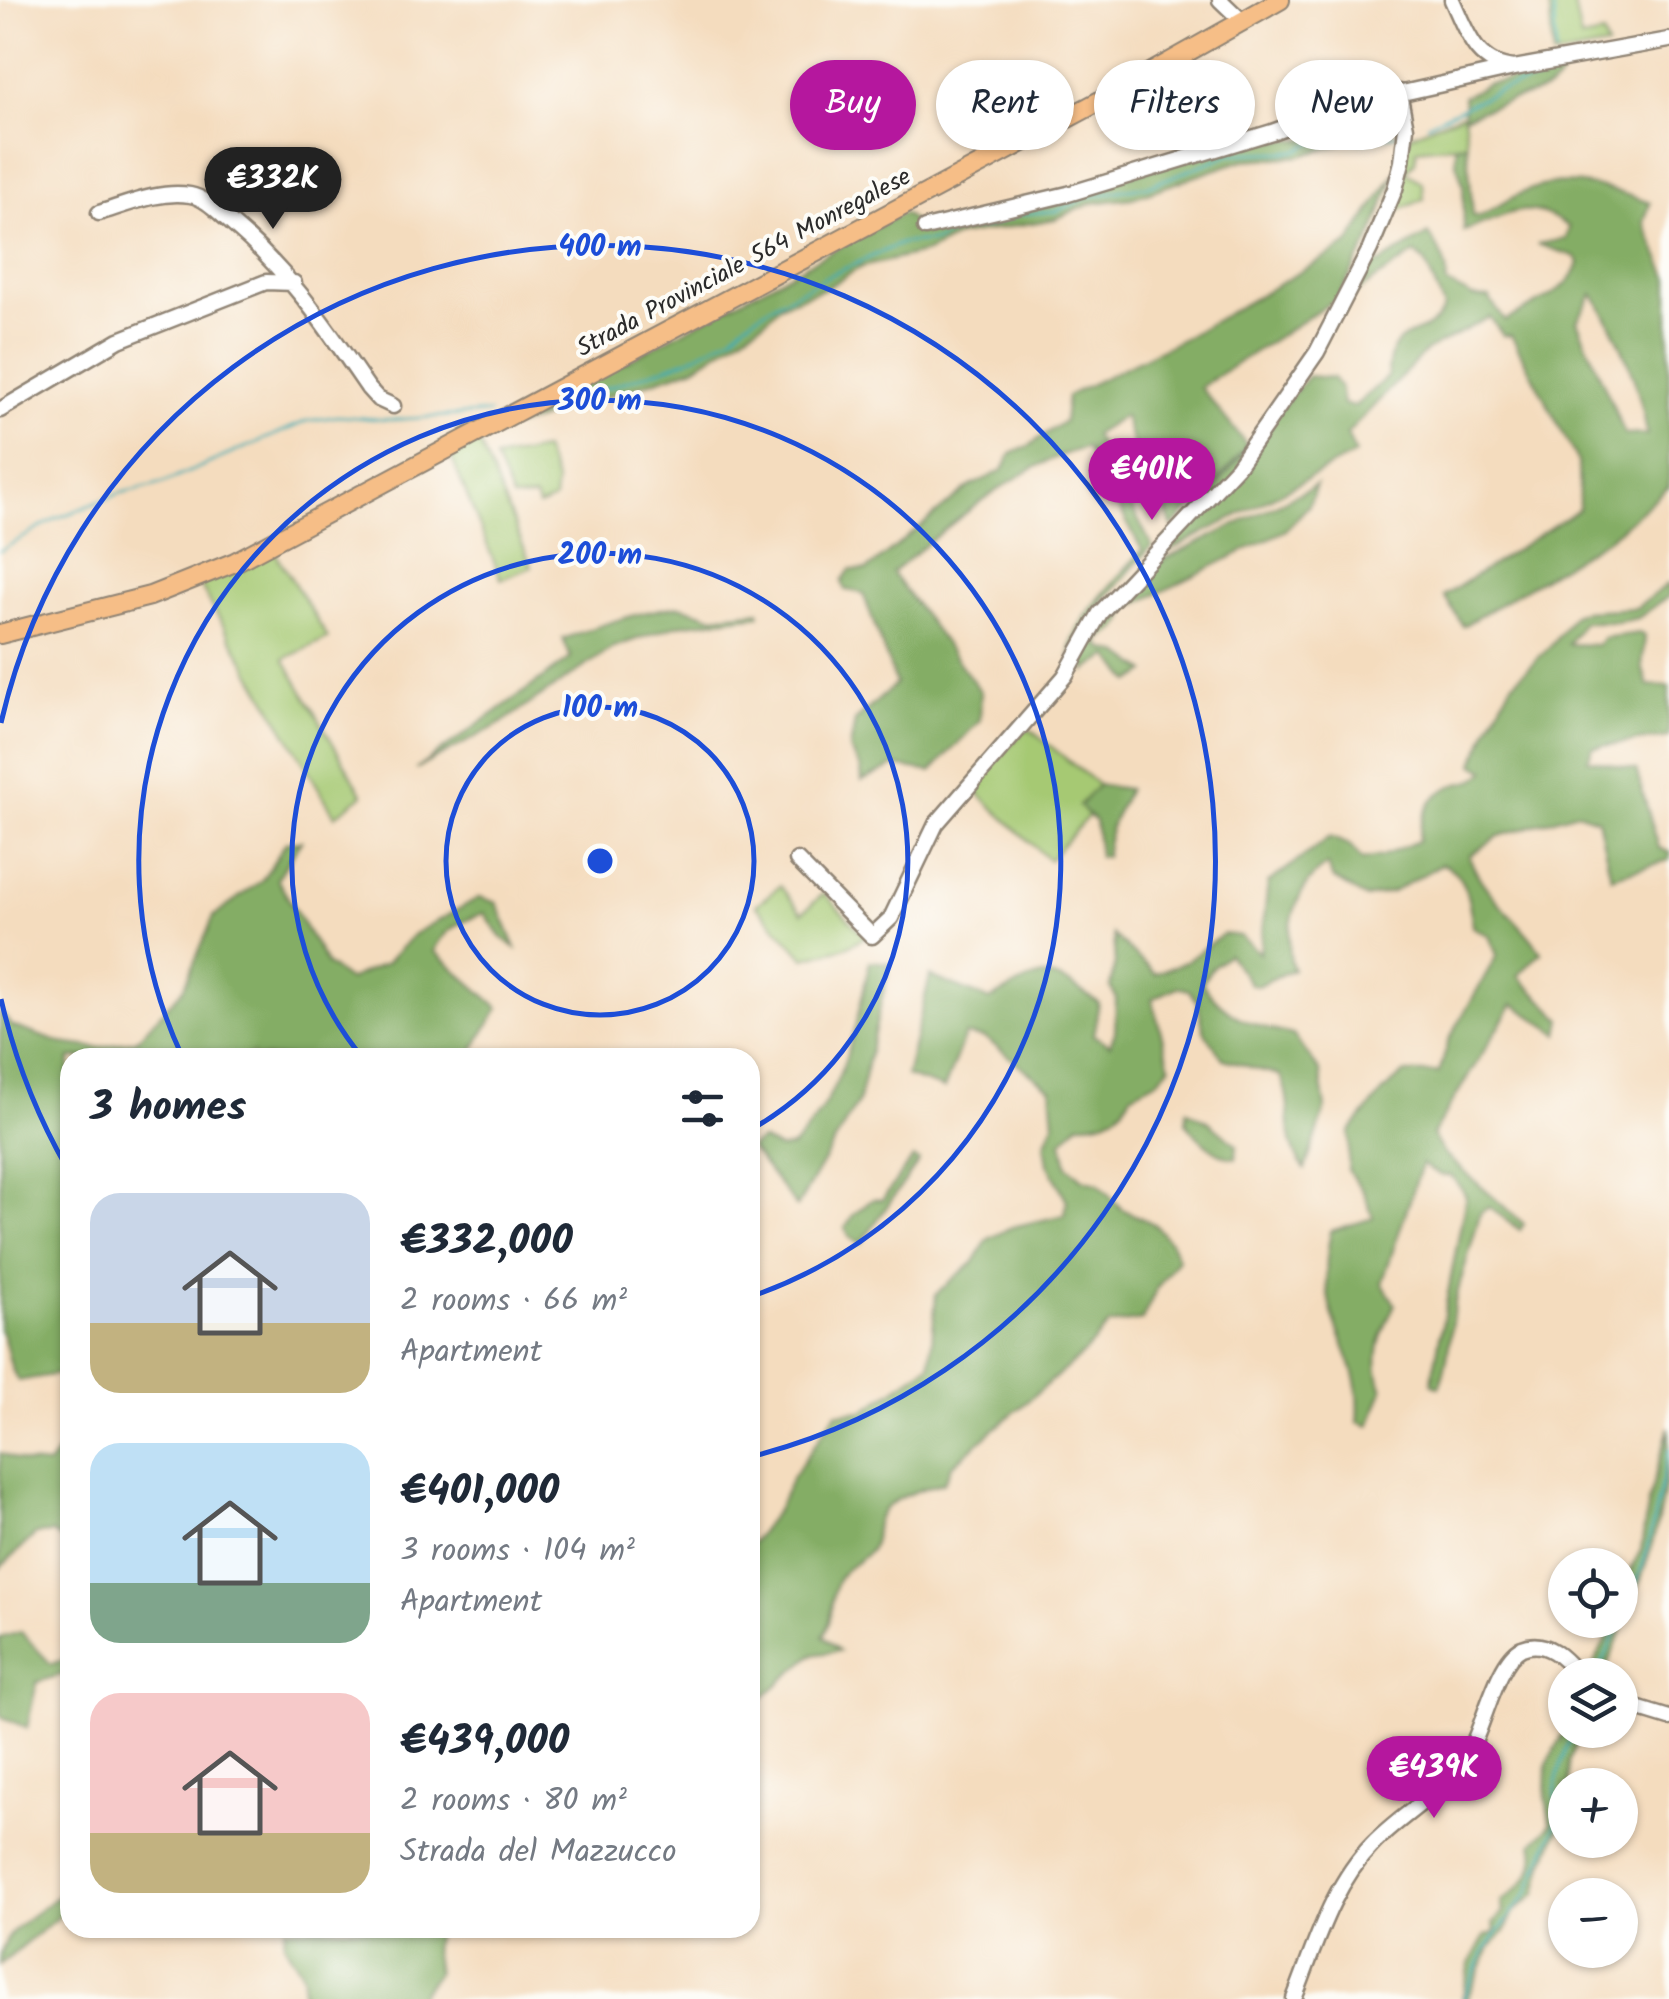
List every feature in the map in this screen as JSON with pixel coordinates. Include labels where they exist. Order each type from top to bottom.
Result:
[{"type":"main road","name":"Strada Provinciale 564 Monregalese","points":[[0,634],[150,596],[234,562],[1014,148],[1280,0]]},
{"type":"street","points":[[1220,0],[1242,21]]},
{"type":"street","points":[[1452,0],[1480,55],[1493,64],[1514,68]]},
{"type":"street","points":[[1408,90],[1669,40]]},
{"type":"street","points":[[925,228],[1068,194],[1275,131]]},
{"type":"street","points":[[797,860],[872,936],[891,918],[936,824],[1065,676],[1108,602],[1237,468],[1316,352],[1370,249],[1395,188],[1403,150]]},
{"type":"street","points":[[100,213],[148,197],[196,196],[276,263],[368,388],[378,399],[393,406]]},
{"type":"street","points":[[0,410],[120,340],[266,282],[294,283]]},
{"type":"street","points":[[1294,1999],[1347,1876],[1372,1844],[1458,1768],[1478,1734],[1510,1656],[1528,1646],[1550,1648],[1561,1658]]},
{"type":"street","points":[[1638,1709],[1669,1718]]},
{"type":"green space","points":[[1549,0],[1573,0],[1581,39],[1603,35],[1607,47],[1553,57]]},
{"type":"green space","points":[[1563,65],[1552,87],[1464,117],[1463,97],[1487,84],[1540,75]]},
{"type":"green space","points":[[1464,113],[1467,144],[1417,149],[1415,162],[1406,172],[1423,183],[1424,199],[1389,215],[1408,150],[1410,135]]},
{"type":"green space","points":[[1275,140],[1275,150],[1321,150],[1301,156],[1243,160],[1132,198],[1092,203],[1055,219],[958,236],[927,252],[861,267],[826,288],[781,304],[767,319],[695,367],[519,426],[509,424],[903,213],[925,231],[1219,150],[1255,150],[1255,141]]},
{"type":"green space","points":[[1467,144],[1473,216],[1481,216],[1531,189],[1561,183],[1606,189],[1650,203],[1644,222],[1669,279],[1669,487],[1609,538],[1463,626],[1444,596],[1579,509],[1578,462],[1511,335],[1503,336],[1490,317],[1426,351],[1347,434],[1355,454],[1156,558],[1308,376],[1333,378],[1340,387],[1343,404],[1354,407],[1388,376],[1395,346],[1437,319],[1444,307],[1425,262],[1415,253],[1351,296],[1368,264],[1380,263],[1428,234],[1442,257],[1446,283],[1473,297],[1489,298],[1505,321],[1569,281],[1579,262],[1574,256],[1537,244],[1566,239],[1569,227],[1554,218],[1541,212],[1517,211],[1464,231],[1463,184],[1456,163],[1456,146]],"holes":[[[1593,294],[1634,379],[1647,434],[1625,435],[1577,321]]]},
{"type":"green space","points":[[1395,173],[1373,234],[1338,298],[1200,387],[1247,445],[1172,527],[1153,477],[1138,460],[1124,416],[1094,435],[1152,546],[1104,600],[1070,656],[1072,643],[1087,614],[1142,550],[1086,448],[1061,455],[1010,482],[958,518],[892,573],[981,692],[980,720],[931,772],[894,766],[862,781],[861,769],[850,749],[855,721],[896,684],[863,593],[845,590],[842,581],[850,570],[867,570],[969,487],[1003,470],[1011,454],[1064,421],[1067,396],[1188,336],[1349,244]]},
{"type":"green space","points":[[478,440],[532,567],[501,579],[450,454]]},
{"type":"green space","points":[[543,450],[556,481],[554,500],[539,507],[535,498],[512,499],[495,459]]},
{"type":"green space","points":[[1316,485],[1309,505],[1286,530],[1127,609],[1119,627],[1101,638],[1104,649],[1121,654],[1147,672],[1131,682],[1109,656],[1086,671],[1082,655],[1093,633],[1146,569]]},
{"type":"green space","points":[[273,549],[328,638],[284,659],[363,795],[335,816],[199,584]]},
{"type":"green space","points":[[1669,583],[1669,596],[1638,618],[1583,622],[1568,644],[1597,645],[1603,638],[1639,633],[1645,636],[1642,667],[1648,685],[1669,686],[1669,737],[1593,747],[1588,759],[1636,770],[1659,848],[1669,852],[1669,860],[1611,877],[1598,819],[1577,812],[1499,836],[1469,856],[1483,884],[1541,952],[1518,976],[1562,1019],[1559,1034],[1513,1004],[1432,1135],[1444,1154],[1524,1224],[1520,1230],[1489,1207],[1480,1213],[1455,1303],[1439,1387],[1432,1383],[1433,1374],[1466,1196],[1452,1176],[1440,1175],[1422,1164],[1382,1283],[1395,1304],[1379,1346],[1377,1367],[1383,1390],[1370,1426],[1358,1422],[1356,1379],[1328,1295],[1328,1252],[1331,1231],[1373,1218],[1364,1193],[1348,1170],[1350,1132],[1383,1092],[1405,1073],[1439,1073],[1449,1040],[1497,955],[1489,936],[1473,927],[1462,882],[1450,868],[1442,864],[1392,892],[1366,898],[1332,878],[1328,865],[1307,884],[1294,911],[1289,941],[1293,969],[1257,986],[1250,984],[1228,954],[1212,967],[1202,983],[1220,1004],[1242,1019],[1293,1035],[1320,1071],[1326,1108],[1305,1169],[1292,1146],[1285,1087],[1280,1076],[1223,1059],[1204,1031],[1197,1001],[1189,990],[1177,987],[1152,999],[1170,1066],[1158,1080],[1131,1094],[1117,1113],[1104,1120],[1079,1123],[1062,1141],[1067,1165],[1083,1179],[1098,1183],[1122,1209],[1154,1224],[1171,1243],[1178,1259],[1157,1288],[1142,1320],[1109,1325],[1083,1354],[952,1465],[944,1482],[906,1495],[882,1512],[870,1550],[843,1572],[836,1583],[823,1636],[839,1651],[812,1655],[760,1700],[760,1532],[777,1510],[792,1478],[836,1413],[863,1411],[930,1365],[936,1294],[974,1262],[987,1240],[1012,1227],[1065,1215],[1067,1201],[1048,1164],[1045,1144],[1054,1123],[1051,1089],[985,1038],[965,1035],[944,1089],[906,1076],[930,976],[990,1000],[1023,982],[1055,977],[1099,1003],[1093,1035],[1110,1045],[1115,1032],[1116,997],[1110,987],[1115,963],[1113,935],[1155,974],[1185,962],[1223,934],[1240,936],[1260,953],[1268,883],[1330,837],[1350,845],[1362,860],[1418,841],[1432,801],[1449,787],[1475,779],[1486,770],[1474,764],[1511,685],[1554,642],[1573,615],[1636,608]]},
{"type":"green space","points":[[680,606],[712,616],[759,611],[760,615],[678,625],[614,647],[500,724],[416,769],[571,658],[563,639],[635,615]]},
{"type":"green space","points":[[1024,730],[1031,730],[1098,785],[1079,806],[1089,815],[1049,860],[972,788]]},
{"type":"green space","points":[[1098,785],[1128,789],[1111,826],[1105,856],[1099,857],[1095,821],[1079,806]]},
{"type":"green space","points":[[301,841],[277,879],[327,965],[348,980],[386,963],[414,934],[480,897],[497,903],[516,948],[502,938],[484,913],[448,931],[434,951],[499,1008],[475,1048],[99,1048],[136,1040],[183,989],[214,916],[262,880],[286,842]]},
{"type":"green space","points":[[780,886],[802,913],[824,893],[865,937],[846,947],[805,958],[756,905]]},
{"type":"green space","points":[[870,961],[890,963],[859,1100],[797,1207],[760,1161],[760,1141],[780,1149],[792,1147],[810,1126],[836,1083],[859,1012]]},
{"type":"green space","points":[[0,1012],[12,1026],[61,1043],[99,1048],[60,1048],[60,1374],[18,1381],[0,1329]]},
{"type":"green space","points":[[1187,1110],[1208,1121],[1237,1145],[1236,1158],[1214,1151],[1201,1140],[1186,1122]]},
{"type":"green space","points":[[913,1158],[919,1161],[861,1243],[850,1237],[845,1228],[853,1215],[873,1199],[882,1200]]},
{"type":"green space","points":[[1669,1427],[1664,1492],[1638,1588],[1638,1555]]},
{"type":"green space","points":[[60,1449],[60,1538],[53,1533],[36,1534],[0,1568],[0,1453],[26,1463],[48,1465]]},
{"type":"green space","points":[[21,1632],[51,1664],[60,1661],[60,1675],[37,1682],[27,1728],[0,1716],[0,1638]]},
{"type":"green space","points":[[1606,1638],[1618,1638],[1610,1658],[1597,1658]]},
{"type":"green space","points":[[1556,1748],[1574,1748],[1569,1768],[1548,1768],[1548,1809],[1546,1799],[1547,1765]]},
{"type":"green space","points":[[1548,1827],[1548,1854],[1537,1893],[1514,1912],[1505,1932],[1490,1948],[1467,1999],[1462,1999],[1470,1963],[1485,1936],[1496,1932],[1493,1923],[1503,1913],[1501,1902],[1532,1870],[1533,1843]]},
{"type":"green space","points":[[60,1894],[60,1915],[0,1965],[7,1939]]},
{"type":"green space","points":[[284,1938],[435,1938],[437,1973],[420,1994],[421,1999],[302,1999],[303,1976]]},
{"type":"waterway","points":[[1553,0],[1556,54]]},
{"type":"waterway","points":[[1427,124],[1499,90],[1545,78],[1556,67]]},
{"type":"waterway","points":[[527,416],[689,359],[733,335],[771,306],[902,243],[937,241],[959,229],[983,228],[1020,214],[1057,211],[1087,197],[1151,185],[1230,154],[1298,150]]},
{"type":"waterway","points":[[0,551],[55,519],[121,493],[163,483],[307,421],[338,416],[391,420],[489,413]]},
{"type":"waterway","points":[[1605,1658],[1645,1558],[1669,1450]]},
{"type":"waterway","points":[[1463,1999],[1485,1950],[1529,1891],[1557,1822],[1557,1780],[1567,1748]]}]
